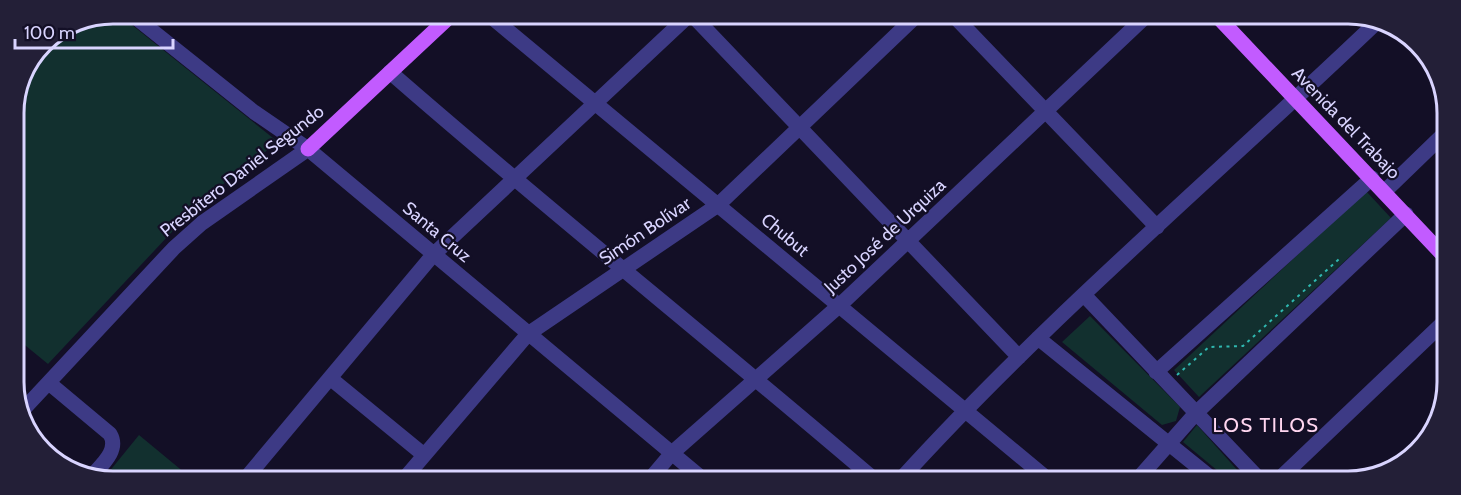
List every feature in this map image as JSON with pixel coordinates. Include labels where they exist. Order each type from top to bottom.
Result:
[{"type":"main road","name":"Presbítero Daniel Segundo","points":[[308,149],[442,24]]},
{"type":"main road","name":"Avenida del Trabajo","points":[[1225,24],[1437,247]]},
{"type":"street","name":"Santa Cruz","points":[[144,24],[254,112],[308,149],[693,471]]},
{"type":"street","name":"Chubut","points":[[500,24],[1039,471]]},
{"type":"street","points":[[252,471],[433,255],[594,101],[679,24]]},
{"type":"street","points":[[701,24],[1018,357]]},
{"type":"street","name":"Simón Bolívar","points":[[411,471],[528,334],[718,205],[908,24]]},
{"type":"street","points":[[962,24],[1157,227]]},
{"type":"street","name":"Justo José de Urquiza","points":[[657,471],[672,453],[840,305],[1138,24]]},
{"type":"street","points":[[908,471],[964,409],[1018,357],[1371,27]]},
{"type":"street","points":[[390,72],[512,179],[757,379],[865,471]]},
{"type":"street","points":[[1384,192],[1437,141]]},
{"type":"street","name":"Presbítero Daniel Segundo","points":[[28,405],[174,248],[202,224],[308,149]]},
{"type":"street","points":[[1156,372],[1372,178]]},
{"type":"street","points":[[1144,471],[1196,413],[1406,214]]},
{"type":"street","points":[[1084,295],[1251,471]]},
{"type":"street","points":[[1288,471],[1437,329]]},
{"type":"street","points":[[1038,338],[1202,471]]},
{"type":"street","points":[[330,378],[424,455]]},
{"type":"street","points":[[49,383],[110,434],[114,440],[112,452],[97,469]]},
{"type":"path","points":[[1168,383],[1209,346],[1243,346],[1346,252]]},
{"type":"green space","points":[[131,24],[278,142],[200,202],[48,364],[24,344],[24,108],[27,90],[42,59],[64,39],[96,26]]},
{"type":"green space","points":[[1366,191],[1391,218],[1199,397],[1174,370]]},
{"type":"green space","points":[[1090,316],[1180,407],[1176,421],[1162,425],[1062,342]]},
{"type":"green space","points":[[1197,425],[1238,471],[1218,471],[1183,442]]},
{"type":"green space","points":[[139,435],[183,471],[113,471],[110,471]]},
{"type":"district","name":"LOS TILOS","points":[[1266,425]]}]
